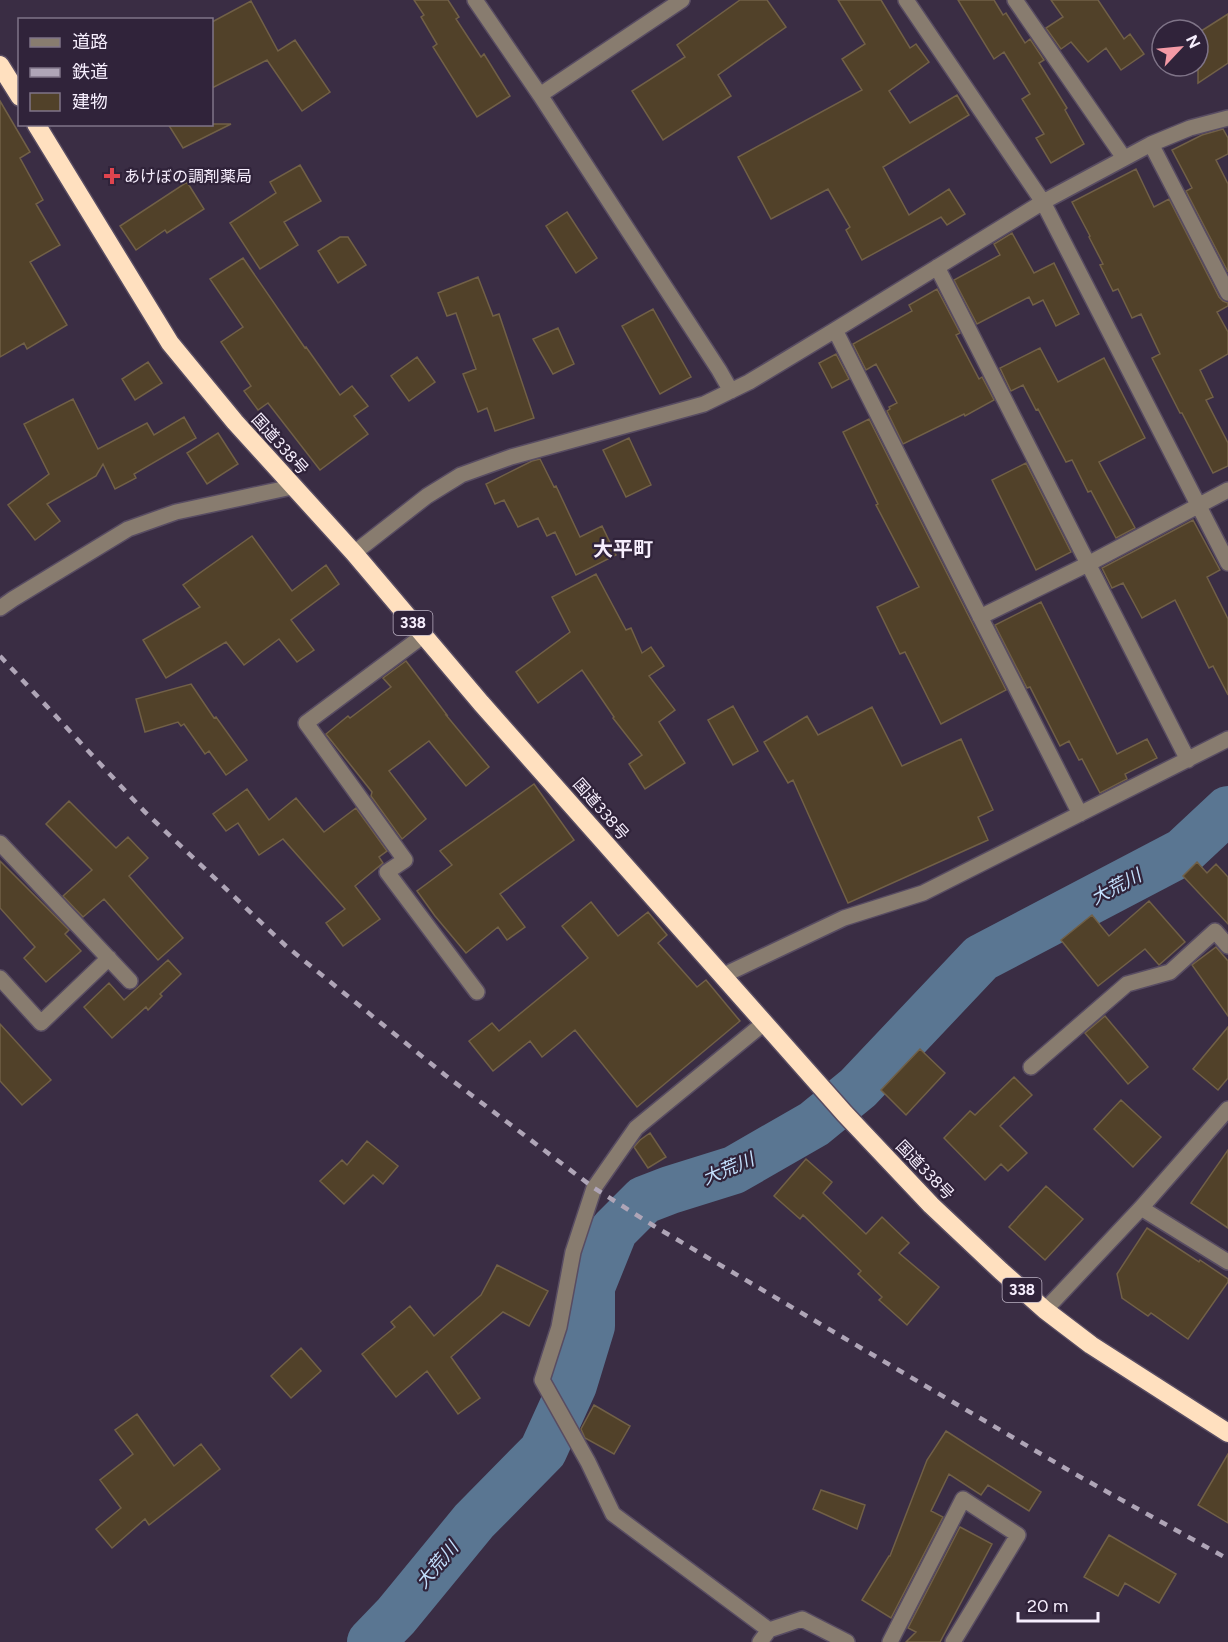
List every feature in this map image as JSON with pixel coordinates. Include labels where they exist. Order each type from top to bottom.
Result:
[{"type":"highway","points":[[0,64],[18,94]]},
{"type":"highway","name":"国道338号","points":[[37,126],[170,343],[235,422],[354,553],[845,1114],[931,1205],[1045,1310],[1091,1345],[1228,1433]]},
{"type":"street","points":[[475,0],[540,95],[720,370],[731,391]]},
{"type":"street","points":[[540,95],[682,0]]},
{"type":"street","points":[[906,0],[1043,202],[1228,563]]},
{"type":"street","points":[[1015,0],[1124,158]]},
{"type":"street","points":[[354,553],[427,496],[461,475],[511,457],[704,404],[731,391],[836,330],[1043,202],[1151,144],[1190,128],[1228,118]]},
{"type":"street","points":[[1151,144],[1228,293]]},
{"type":"street","points":[[938,267],[1188,760]]},
{"type":"street","points":[[836,330],[1080,814]]},
{"type":"street","points":[[0,608],[128,530],[176,512],[292,487]]},
{"type":"street","points":[[980,617],[1088,564],[1228,490]]},
{"type":"street","points":[[424,635],[306,723],[405,860],[387,873],[477,992]]},
{"type":"street","points":[[722,976],[844,918],[923,894],[1228,740]]},
{"type":"street","points":[[0,843],[130,981]]},
{"type":"street","points":[[1031,1067],[1127,984],[1170,972],[1215,932],[1228,946]]},
{"type":"street","points":[[0,978],[42,1023],[109,958]]},
{"type":"street","points":[[764,1023],[636,1128],[594,1188],[573,1252],[559,1327],[542,1380],[588,1462],[613,1514],[764,1636],[802,1619],[847,1642]]},
{"type":"street","points":[[1045,1310],[1141,1208],[1228,1109]]},
{"type":"street","points":[[1141,1208],[1228,1262]]},
{"type":"street","points":[[890,1642],[963,1499],[1018,1534],[953,1642]]},
{"type":"building","points":[[414,0],[448,0],[459,17],[456,19],[481,57],[484,54],[510,96],[477,117],[433,47],[437,44],[421,17],[424,15]]},
{"type":"building","points":[[740,0],[767,0],[786,27],[718,75],[731,96],[663,140],[632,91],[685,57],[677,45]]},
{"type":"building","points":[[838,0],[881,0],[910,48],[916,44],[929,62],[889,91],[910,123],[957,95],[969,115],[883,167],[909,215],[949,189],[965,214],[947,225],[941,217],[862,260],[846,230],[850,227],[828,189],[771,219],[738,157],[862,90],[842,59],[865,44]]},
{"type":"building","points":[[958,0],[994,0],[1003,15],[1006,13],[1025,43],[1030,39],[1044,60],[1039,63],[1067,108],[1065,110],[1084,144],[1051,163],[1036,138],[1044,134],[1022,99],[1030,94],[1004,52],[994,59]]},
{"type":"building","points":[[1051,0],[1098,0],[1124,39],[1130,34],[1144,54],[1121,70],[1106,48],[1088,62],[1071,42],[1061,49],[1046,28],[1063,17]]},
{"type":"building","points":[[251,1],[278,51],[295,40],[330,92],[302,111],[267,60],[213,87],[213,21]]},
{"type":"building","points":[[1228,14],[1228,63],[1210,75],[1210,25]]},
{"type":"building","points":[[0,101],[30,152],[20,158],[43,200],[36,204],[60,245],[30,262],[67,325],[27,349],[24,343],[0,357]]},
{"type":"building","points":[[231,124],[183,148],[169,126]]},
{"type":"building","points":[[1223,129],[1228,138],[1228,154],[1216,160],[1228,184],[1228,272],[1186,191],[1192,188],[1172,150],[1202,135]]},
{"type":"building","points":[[300,165],[321,201],[284,222],[298,245],[260,269],[230,223],[276,193],[270,182]]},
{"type":"building","points":[[1136,169],[1154,207],[1169,199],[1219,297],[1228,303],[1228,306],[1217,312],[1228,332],[1228,354],[1200,370],[1213,397],[1206,400],[1228,443],[1228,466],[1213,473],[1152,358],[1160,354],[1141,314],[1132,318],[1118,289],[1113,291],[1100,265],[1103,264],[1072,202]]},
{"type":"building","points":[[187,182],[204,209],[167,233],[165,230],[136,250],[120,226]]},
{"type":"building","points":[[567,212],[597,258],[576,273],[546,226]]},
{"type":"building","points":[[1012,233],[1034,273],[1054,263],[1079,314],[1056,326],[1043,300],[1033,305],[1029,297],[977,324],[954,280],[1000,255],[994,244]]},
{"type":"building","points":[[340,237],[348,237],[366,265],[338,283],[318,251]]},
{"type":"building","points":[[243,258],[340,395],[352,386],[368,406],[354,416],[368,434],[320,470],[268,403],[258,410],[244,391],[251,386],[221,342],[243,327],[210,279]]},
{"type":"building","points":[[478,277],[493,316],[499,314],[534,418],[495,431],[487,408],[478,412],[463,374],[476,369],[456,313],[447,316],[438,293]]},
{"type":"building","points":[[937,289],[960,333],[956,335],[979,379],[982,377],[994,400],[903,444],[887,411],[889,407],[897,403],[876,364],[866,370],[853,344],[912,311],[909,305]]},
{"type":"building","points":[[653,309],[691,377],[660,394],[622,326]]},
{"type":"building","points":[[558,328],[574,364],[553,374],[533,339]]},
{"type":"building","points":[[1040,348],[1058,382],[1104,358],[1145,438],[1099,462],[1135,528],[1116,538],[1072,460],[1066,462],[1023,385],[1011,391],[1000,368]]},
{"type":"building","points":[[836,354],[849,379],[832,388],[819,363]]},
{"type":"building","points":[[417,357],[435,382],[409,401],[391,376]]},
{"type":"building","points":[[148,362],[162,383],[135,400],[122,379]]},
{"type":"building","points":[[73,399],[98,449],[147,423],[154,435],[184,417],[196,438],[134,474],[136,478],[115,489],[103,464],[96,476],[47,504],[60,521],[35,540],[8,505],[49,474],[24,424]]},
{"type":"building","points":[[869,419],[1006,690],[941,724],[905,652],[900,654],[877,607],[919,587],[876,505],[878,504],[843,432]]},
{"type":"building","points":[[218,433],[238,464],[207,484],[187,453]]},
{"type":"building","points":[[629,438],[651,485],[626,497],[603,450]]},
{"type":"building","points":[[540,459],[554,487],[556,486],[580,537],[602,526],[616,555],[576,575],[555,532],[547,536],[538,518],[518,527],[504,500],[495,504],[486,484]]},
{"type":"building","points":[[1026,463],[1071,552],[1036,570],[992,480]]},
{"type":"building","points":[[1193,520],[1220,570],[1207,577],[1228,619],[1228,695],[1213,666],[1209,668],[1175,600],[1142,618],[1123,583],[1112,588],[1102,568]]},
{"type":"building","points":[[252,536],[292,591],[326,565],[339,584],[291,620],[314,650],[297,662],[279,639],[244,665],[226,642],[166,678],[143,640],[200,607],[183,585]]},
{"type":"building","points":[[596,574],[626,630],[631,628],[642,653],[651,647],[664,666],[649,676],[675,710],[659,722],[685,763],[645,789],[629,764],[642,755],[613,718],[582,670],[538,703],[516,672],[570,632],[552,597]]},
{"type":"building","points":[[1041,602],[1117,754],[1147,739],[1157,758],[1125,774],[1127,779],[1100,793],[1082,759],[1079,760],[1069,741],[1060,746],[995,625]]},
{"type":"building","points":[[406,661],[489,767],[466,786],[429,741],[389,771],[426,819],[402,839],[371,796],[372,792],[326,734],[391,687],[383,678]]},
{"type":"building","points":[[191,684],[247,760],[226,775],[209,751],[205,754],[184,724],[181,726],[178,722],[145,732],[136,699]]},
{"type":"building","points":[[733,706],[758,751],[733,765],[708,720]]},
{"type":"building","points":[[872,707],[902,766],[961,739],[993,810],[978,817],[988,840],[848,903],[793,780],[788,783],[764,742],[807,716],[818,735]]},
{"type":"building","points":[[534,784],[574,840],[500,894],[525,927],[507,940],[498,927],[466,953],[417,891],[452,865],[440,851]]},
{"type":"building","points":[[247,789],[269,820],[296,798],[324,832],[356,808],[387,851],[379,857],[383,863],[355,886],[380,919],[343,946],[326,923],[345,909],[283,839],[259,855],[238,823],[226,831],[213,814]]},
{"type":"building","points":[[69,801],[116,848],[128,837],[148,858],[129,876],[183,938],[158,960],[104,899],[83,917],[63,896],[92,870],[46,824]]},
{"type":"building","points":[[0,861],[69,930],[65,934],[81,951],[46,982],[24,958],[35,947],[0,908]]},
{"type":"building","points":[[1197,862],[1207,873],[1216,864],[1228,877],[1228,924],[1183,876]]},
{"type":"building","points":[[1149,901],[1185,942],[1159,965],[1145,949],[1098,986],[1061,940],[1092,915],[1109,936]]},
{"type":"building","points":[[591,902],[618,936],[648,912],[667,935],[658,943],[697,987],[706,980],[740,1021],[637,1107],[575,1030],[542,1057],[530,1041],[493,1071],[469,1041],[492,1023],[499,1031],[588,958],[562,926]]},
{"type":"building","points":[[1216,947],[1228,961],[1228,1016],[1192,965]]},
{"type":"building","points":[[168,960],[181,974],[160,994],[162,996],[148,1010],[146,1007],[112,1038],[84,1007],[109,983],[124,1000]]},
{"type":"building","points":[[1105,1016],[1148,1067],[1128,1084],[1085,1033]]},
{"type":"building","points":[[0,1024],[51,1080],[22,1105],[0,1081]]},
{"type":"building","points":[[1228,1027],[1228,1078],[1218,1090],[1193,1069]]},
{"type":"building","points":[[920,1049],[945,1073],[906,1115],[881,1090]]},
{"type":"building","points":[[1014,1077],[1032,1095],[1000,1126],[1027,1153],[1008,1171],[1001,1164],[985,1180],[944,1138],[970,1111],[975,1115]]},
{"type":"building","points":[[1121,1100],[1161,1137],[1133,1167],[1094,1129]]},
{"type":"building","points":[[650,1133],[666,1157],[648,1168],[634,1147]]},
{"type":"building","points":[[367,1141],[398,1166],[383,1184],[373,1175],[344,1204],[320,1181],[342,1160],[347,1165]]},
{"type":"building","points":[[1228,1150],[1228,1228],[1191,1203]]},
{"type":"building","points":[[806,1159],[832,1182],[823,1193],[866,1234],[882,1217],[909,1243],[899,1253],[939,1287],[907,1325],[879,1300],[882,1297],[858,1274],[861,1271],[803,1215],[800,1219],[774,1196]]},
{"type":"building","points":[[1046,1186],[1083,1219],[1045,1260],[1009,1227]]},
{"type":"building","points":[[1147,1228],[1228,1279],[1188,1339],[1151,1313],[1148,1316],[1122,1298],[1117,1274]]},
{"type":"building","points":[[497,1265],[548,1291],[529,1326],[503,1312],[451,1357],[480,1398],[458,1414],[427,1371],[396,1397],[362,1354],[395,1327],[391,1322],[410,1306],[434,1336],[481,1295]]},
{"type":"building","points":[[301,1348],[321,1371],[291,1398],[271,1376]]},
{"type":"building","points":[[594,1405],[630,1426],[614,1454],[585,1438],[581,1429]]},
{"type":"building","points":[[137,1414],[174,1466],[201,1444],[220,1469],[149,1525],[145,1519],[112,1548],[96,1529],[121,1508],[100,1480],[133,1454],[115,1430]]},
{"type":"building","points":[[946,1431],[1041,1492],[1029,1511],[988,1485],[981,1495],[949,1474],[931,1511],[943,1517],[891,1618],[862,1600],[890,1556],[927,1460]]},
{"type":"building","points":[[1228,1454],[1228,1523],[1198,1505]]},
{"type":"building","points":[[821,1490],[865,1505],[857,1529],[813,1509]]},
{"type":"building","points":[[960,1527],[992,1544],[940,1642],[906,1642],[916,1632],[908,1628]]},
{"type":"building","points":[[1109,1535],[1176,1574],[1159,1603],[1125,1583],[1118,1596],[1084,1577]]},
{"type":"waterway","name":"大荒川","points":[[371,1642],[396,1616],[474,1521],[543,1451],[573,1385],[591,1326],[591,1287],[614,1230],[644,1200],[734,1170],[814,1124],[858,1088],[981,958],[1183,852],[1228,810]]},
{"type":"railway","points":[[0,656],[144,811],[286,946],[445,1075],[594,1188],[654,1226],[1075,1474],[1228,1559]]},
{"type":"place","name":"あけぼの調剤薬局","points":[[112,176]]},
{"type":"district","name":"大平町","points":[[623,549]]}]
